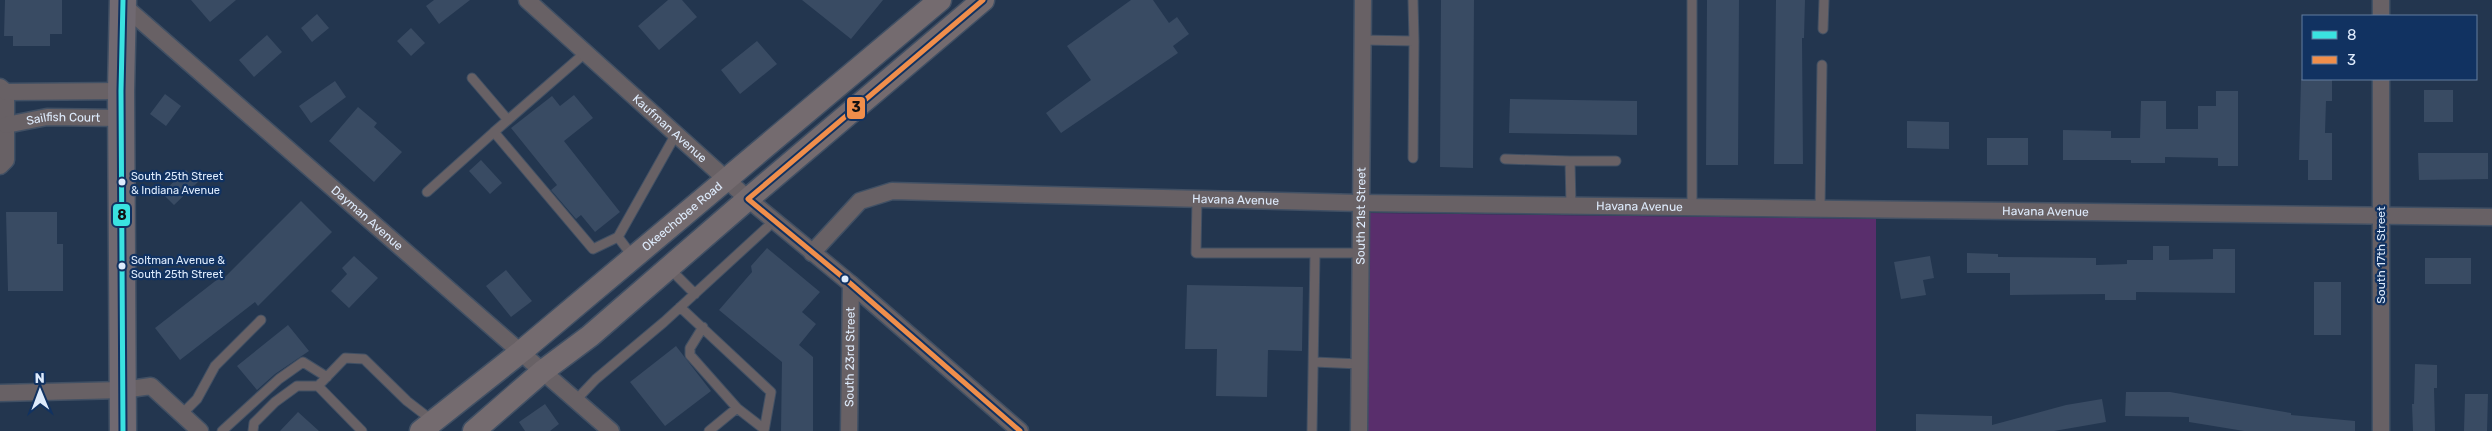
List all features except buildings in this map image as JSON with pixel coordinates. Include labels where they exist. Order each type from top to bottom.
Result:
[{"type":"main road","name":"Okeechobee Road","points":[[427,426],[522,351],[940,0]]},
{"type":"main road","points":[[474,431],[542,371],[590,336],[983,0]]},
{"type":"main road","points":[[122,2],[121,118],[124,431]]},
{"type":"street","name":"Kaufman Avenue","points":[[527,0],[748,199],[850,284],[1020,431]]},
{"type":"street","name":"South 21st Street","points":[[1360,431],[1360,203],[1363,0]]},
{"type":"street","points":[[2381,0],[2381,15]]},
{"type":"street","name":"Dayman Avenue","points":[[122,2],[611,431]]},
{"type":"street","name":"South 17th Street","points":[[2381,431],[2382,80]]},
{"type":"street","points":[[0,166],[6,160],[3,90],[121,91]]},
{"type":"street","name":"Sailfish Court","points":[[6,125],[47,116],[121,118]]},
{"type":"street","name":"Havana Avenue","points":[[812,253],[860,201],[892,191],[1360,203],[2492,217]]},
{"type":"street","name":"South 23rd Street","points":[[849,431],[850,284]]},
{"type":"street","points":[[0,393],[123,390],[151,386],[190,425]]},
{"type":"lane","points":[[1413,158],[1414,0]]},
{"type":"lane","points":[[1692,0],[1692,207]]},
{"type":"lane","points":[[1823,30],[1824,0]]},
{"type":"lane","points":[[1362,40],[1414,41]]},
{"type":"lane","points":[[427,192],[585,52]]},
{"type":"lane","points":[[1820,209],[1822,65]]},
{"type":"lane","points":[[472,78],[508,120]]},
{"type":"lane","points":[[494,132],[593,250],[618,237],[676,134]]},
{"type":"lane","points":[[1505,159],[1570,162],[1616,161]]},
{"type":"lane","points":[[1570,162],[1570,206]]},
{"type":"lane","points":[[1197,199],[1196,253],[1360,253]]},
{"type":"lane","points":[[576,400],[596,379],[680,307],[774,221]]},
{"type":"lane","points":[[618,237],[633,257]]},
{"type":"lane","points":[[1312,431],[1315,253]]},
{"type":"lane","points":[[668,268],[694,294]]},
{"type":"lane","points":[[680,307],[703,327],[771,392],[764,430],[737,408],[690,355],[690,348],[703,327]]},
{"type":"lane","points":[[190,425],[197,398],[214,366],[261,320]]},
{"type":"lane","points":[[253,431],[254,423],[275,402],[296,386],[318,386],[345,358],[364,359],[407,400],[427,426]]},
{"type":"lane","points":[[222,431],[279,379],[303,362],[327,377]]},
{"type":"lane","points":[[1314,362],[1360,364]]},
{"type":"lane","points":[[318,386],[362,431]]},
{"type":"lane","points":[[709,431],[737,408]]},
{"type":"shaded area","points":[[1369,213],[1876,219],[1876,431],[1368,431]]},
{"type":"transit line","name":"8","points":[[123,0],[121,91],[123,431]]},
{"type":"transit line","name":"3","points":[[983,0],[748,199],[851,284],[1020,431]]},
{"type":"place","name":"South 25th Street & Indiana Avenue","points":[[122,182]]},
{"type":"place","name":"Soltman Avenue & South 25th Street","points":[[122,266]]}]
